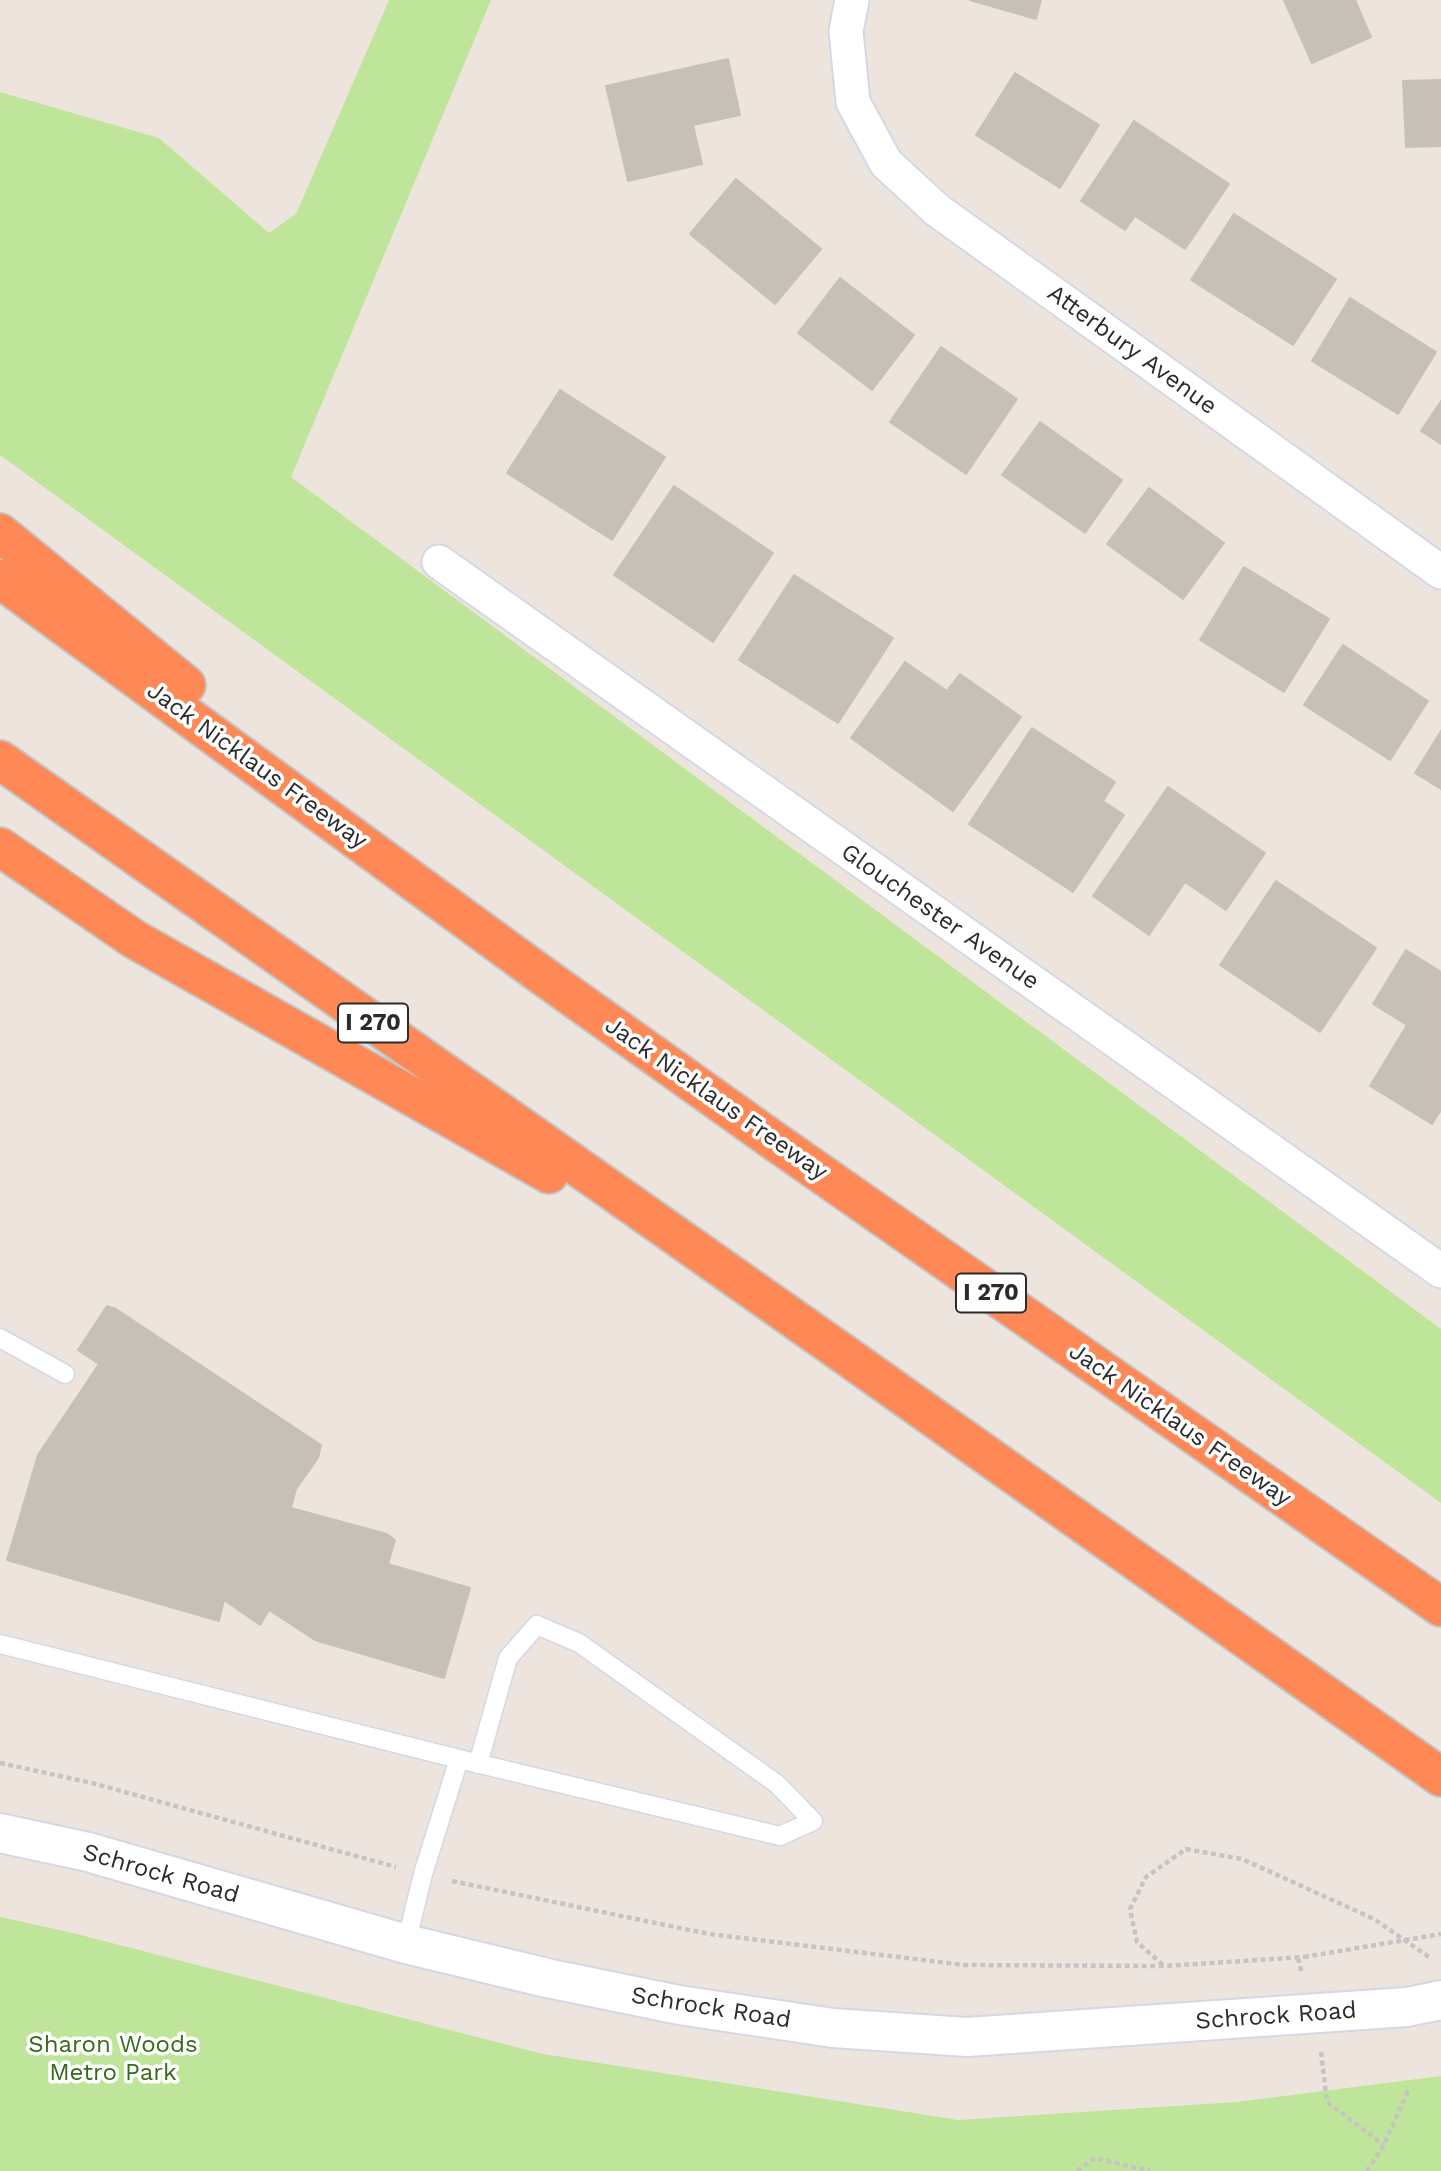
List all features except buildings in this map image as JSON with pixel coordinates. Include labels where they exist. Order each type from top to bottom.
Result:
[{"type":"highway","points":[[0,533],[543,976]]},
{"type":"highway","name":"Jack Nicklaus Freeway","points":[[0,579],[543,976],[1441,1607]]},
{"type":"highway","name":"I 270","points":[[0,760],[885,1382],[1441,1777]]},
{"type":"highway","points":[[0,847],[134,939],[746,1286]]},
{"type":"main road","name":"Schrock Road","points":[[0,1833],[88,1852],[406,1944],[547,1978],[679,2005],[833,2028],[967,2037],[1407,2007],[1439,1989]]},
{"type":"street","name":"Atterbury Avenue","points":[[852,0],[846,31],[853,102],[886,163],[937,210],[1441,572]]},
{"type":"street","name":"Glouchester Avenue","points":[[439,562],[1441,1271]]},
{"type":"lane","points":[[0,1338],[65,1374]]},
{"type":"lane","points":[[0,1644],[478,1764],[780,1836],[813,1821],[777,1784],[579,1643],[537,1625],[508,1658],[478,1764]]},
{"type":"lane","points":[[406,1944],[459,1759]]},
{"type":"path","points":[[0,1763],[92,1783],[424,1874],[709,1934],[964,1965],[1165,1966],[1304,1957],[1441,1934]]},
{"type":"path","points":[[1165,1966],[1137,1942],[1130,1909],[1146,1877],[1186,1849],[1242,1859],[1374,1919],[1439,1989]]},
{"type":"path","points":[[1318,2012],[1324,2094],[1327,2102],[1384,2145]]},
{"type":"path","points":[[1367,2171],[1384,2145],[1409,2089]]},
{"type":"path","points":[[1077,2171],[1095,2158],[1150,2171]]},
{"type":"green space","points":[[389,0],[491,0],[291,477],[1441,1329],[1441,1503],[0,455],[0,92],[159,138],[269,233],[296,214]]},
{"type":"green space","name":"Sharon Woods Metro Park","points":[[0,1917],[69,1932],[543,2054],[958,2120],[1237,2102],[1441,2076],[1441,2171],[0,2171]]}]
